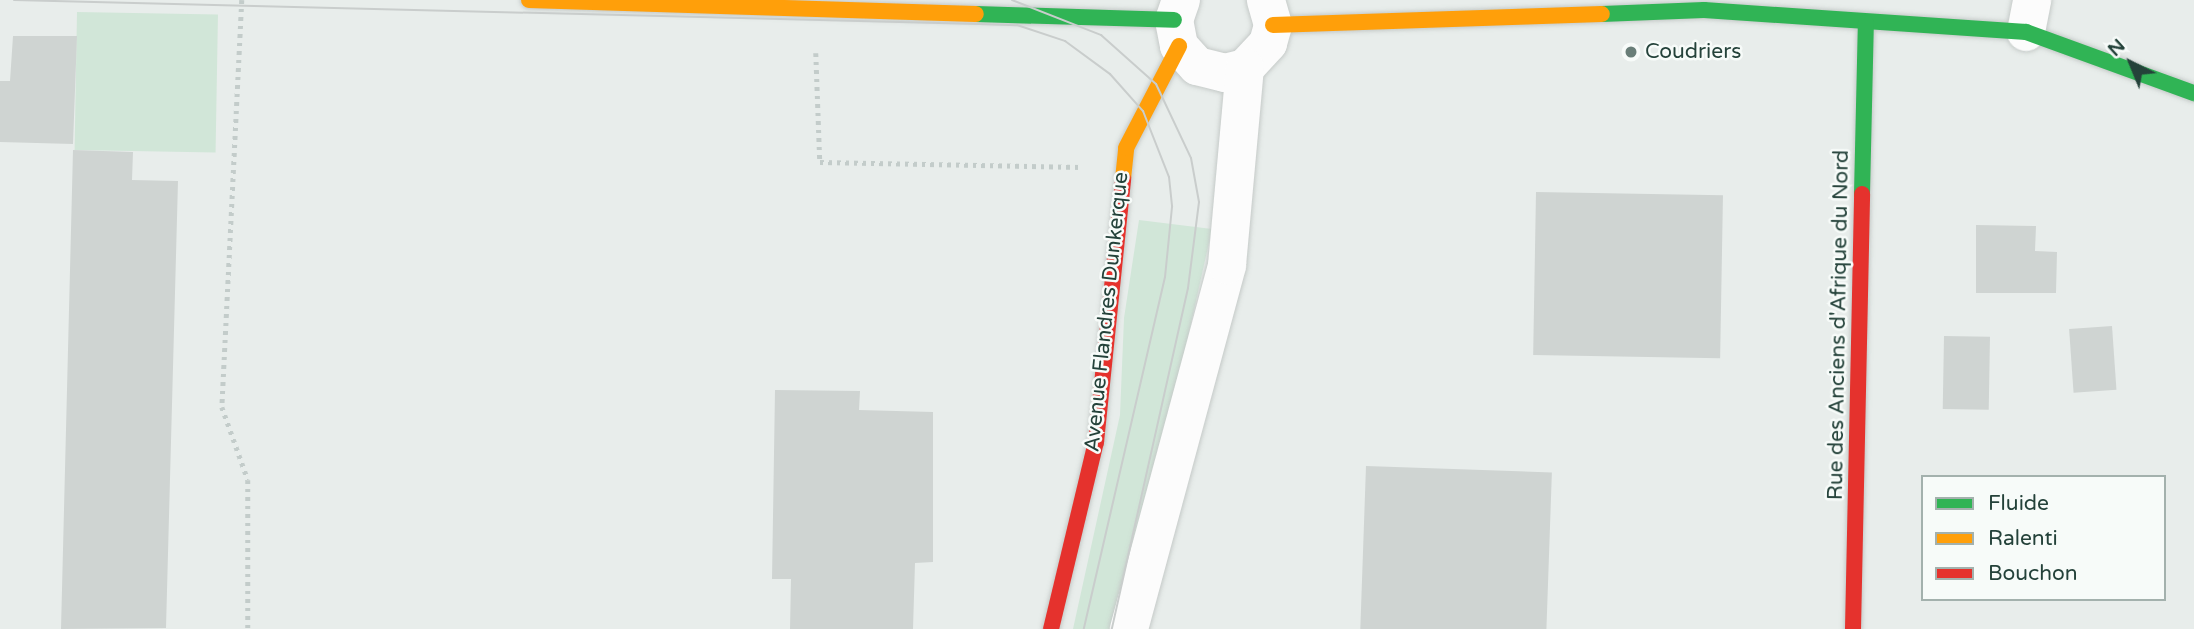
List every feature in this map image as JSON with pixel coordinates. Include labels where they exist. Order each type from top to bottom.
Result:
[{"type":"street","points":[[529,0],[912,6],[1178,22],[1209,71],[1245,68],[1259,57],[1270,12],[1704,10],[1866,23],[2029,16],[2194,93]]},
{"type":"street","name":"Avenue Flandres Dunkerque","points":[[1051,629],[1096,442],[1126,148],[1178,22]]},
{"type":"street","name":"Rue des Anciens d'Afrique du Nord","points":[[1853,629],[1866,23]]},
{"type":"street","points":[[1129,629],[1227,265],[1245,68]]},
{"type":"path","points":[[243,0],[222,407],[248,480],[248,629]]},
{"type":"path","points":[[816,43],[820,162],[1087,167]]},
{"type":"green space","points":[[77,12],[218,14],[216,152],[75,150]]},
{"type":"green space","points":[[1139,220],[1212,229],[1123,629],[1073,629],[1120,415],[1124,318]]},
{"type":"building","points":[[13,36],[77,36],[73,144],[0,142],[0,81],[10,81]]},
{"type":"building","points":[[73,150],[133,152],[132,180],[178,181],[166,628],[61,629]]},
{"type":"building","points":[[1536,192],[1723,195],[1720,358],[1533,355]]},
{"type":"building","points":[[1976,225],[2036,226],[2035,251],[2057,252],[2056,293],[1976,293]]},
{"type":"building","points":[[2112,326],[2116,390],[2074,393],[2069,329]]},
{"type":"building","points":[[1944,336],[1990,337],[1989,410],[1943,409]]},
{"type":"building","points":[[775,390],[860,391],[859,410],[933,412],[933,562],[915,563],[913,629],[790,629],[791,579],[772,579]]},
{"type":"building","points":[[1366,466],[1552,472],[1546,629],[1360,629]]},
{"type":"tram line","points":[[14,0],[1017,25],[1065,41],[1110,74],[1143,111],[1169,177],[1172,207],[1165,277],[1084,629]]},
{"type":"tram line","points":[[1012,0],[1101,35],[1156,84],[1191,158],[1199,202],[1188,288],[1112,629]]},
{"type":"traffic: fast","points":[[1602,14],[1704,10],[2026,32],[2194,93]]},
{"type":"traffic: fast","points":[[976,14],[1174,20]]},
{"type":"traffic: fast","points":[[1862,194],[1866,23]]},
{"type":"traffic: slow","points":[[529,0],[976,14]]},
{"type":"traffic: slow","points":[[1273,25],[1602,14]]},
{"type":"traffic: slow","points":[[1123,179],[1126,148],[1179,46]]},
{"type":"traffic: jam","points":[[1051,629],[1096,442],[1123,179]]},
{"type":"traffic: jam","points":[[1853,629],[1862,194]]},
{"type":"place","name":"Coudriers","points":[[1631,52]]}]
